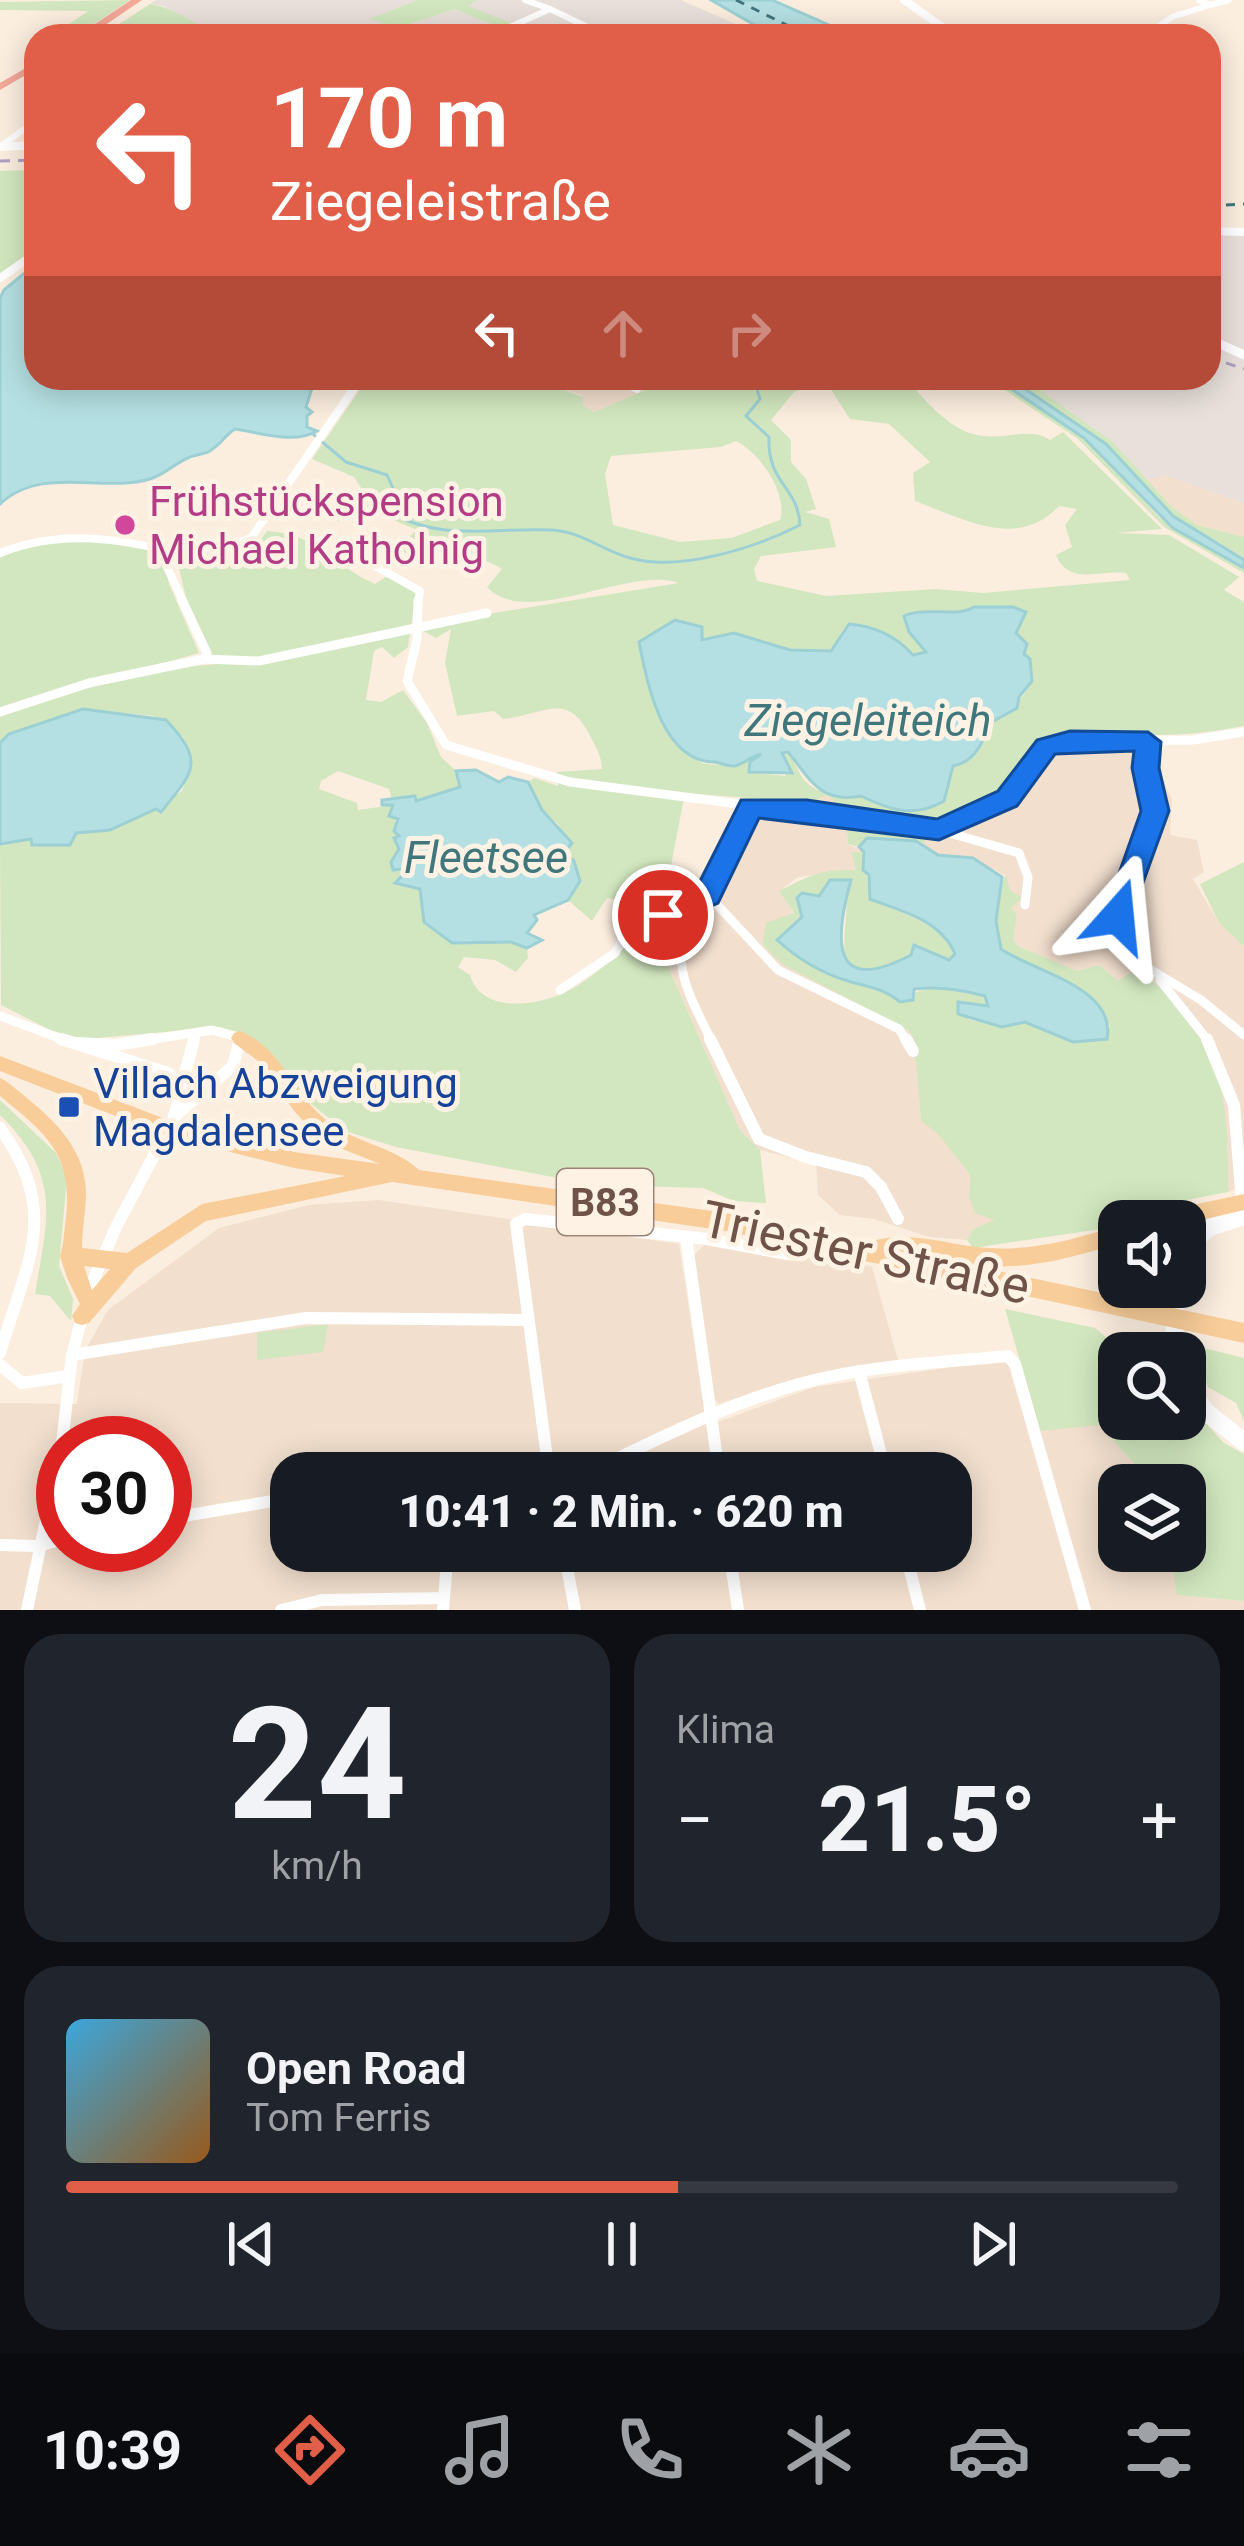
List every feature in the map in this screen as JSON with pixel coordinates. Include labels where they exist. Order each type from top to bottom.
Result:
[{"type":"highway","points":[[101,24],[137,0]]},
{"type":"highway","points":[[112,24],[148,0]]},
{"type":"main road","points":[[239,1038],[256,1048],[292,1099],[322,1129],[355,1149],[401,1162],[415,1178]]},
{"type":"main road","name":"Triester Straße","points":[[0,1063],[137,1118],[294,1160],[675,1213],[1244,1333]]},
{"type":"main road","points":[[0,1086],[58,1139],[73,1166],[76,1196],[70,1270],[84,1307],[129,1262],[186,1220],[218,1208],[320,1187],[364,1184],[390,1175]]},
{"type":"main road","points":[[1206,1213],[1243,1206]]},
{"type":"main road","points":[[1206,1230],[1243,1206]]},
{"type":"main road","points":[[868,1251],[885,1242],[990,1258],[1023,1256],[1098,1239]]},
{"type":"main road","points":[[69,1256],[129,1262]]},
{"type":"main road","points":[[1206,1414],[1244,1442]]},
{"type":"street","points":[[525,0],[581,24]]},
{"type":"street","points":[[904,0],[938,24]]},
{"type":"street","points":[[1199,0],[1210,5]]},
{"type":"street","points":[[1162,24],[1229,0]]},
{"type":"street","points":[[517,24],[550,9]]},
{"type":"street","points":[[0,147],[24,128]]},
{"type":"street","points":[[0,554],[31,541],[78,533],[166,550],[227,546],[251,538],[352,390]]},
{"type":"street","points":[[166,550],[165,563],[207,653],[204,659]]},
{"type":"street","points":[[350,552],[420,591],[416,644],[406,673],[409,687],[436,719],[446,745],[569,782],[939,830],[1019,853],[1028,877],[1025,905]]},
{"type":"street","points":[[0,712],[104,679],[204,659],[259,661],[487,613]]},
{"type":"street","points":[[939,830],[1007,799],[1046,747],[1070,741],[1148,742],[1244,732]]},
{"type":"street","points":[[1148,742],[1145,768],[1155,811],[1118,916],[1126,941],[1198,1018],[1222,1062],[1239,1129],[1243,1206]]},
{"type":"street","points":[[560,990],[615,953],[623,939],[708,895],[751,808]]},
{"type":"street","points":[[708,895],[778,970],[899,1029],[913,1052]]},
{"type":"street","points":[[688,905],[677,946],[686,989],[759,1138],[810,1159],[856,1163],[881,1182],[898,1219]]},
{"type":"street","points":[[1148,968],[1201,1000],[1244,1035]]},
{"type":"street","points":[[0,1016],[168,1072],[181,1085]]},
{"type":"street","points":[[77,1043],[116,1045],[212,1030],[239,1038],[233,1066],[174,1117]]},
{"type":"street","points":[[65,1416],[72,1355],[99,1257],[174,1117],[185,1051],[198,1032]]},
{"type":"street","points":[[0,1128],[28,1165],[37,1216],[0,1353]]},
{"type":"street","points":[[546,1452],[514,1230],[519,1221],[686,1237],[787,1254]]},
{"type":"street","points":[[686,1237],[715,1452]]},
{"type":"street","points":[[72,1355],[306,1318],[527,1320]]},
{"type":"street","points":[[631,1452],[710,1414],[779,1389],[859,1371],[1008,1356],[1015,1364],[1085,1610]]},
{"type":"street","points":[[0,1366],[14,1382],[29,1385],[69,1376]]},
{"type":"street","points":[[859,1371],[880,1452]]},
{"type":"street","points":[[192,1514],[270,1502]]},
{"type":"street","points":[[0,1545],[36,1546]]},
{"type":"street","points":[[27,1610],[36,1558]]},
{"type":"street","points":[[281,1610],[322,1600],[443,1604],[446,1572]]},
{"type":"street","points":[[568,1572],[575,1610]]},
{"type":"street","points":[[732,1572],[737,1610]]},
{"type":"street","points":[[910,1572],[920,1610]]},
{"type":"shaded area","points":[[156,0],[417,0],[384,13],[396,24],[197,24],[164,6],[150,4]]},
{"type":"shaded area","points":[[477,0],[681,0],[736,24],[496,24],[465,5]]},
{"type":"shaded area","points":[[455,9],[493,24],[412,24]]},
{"type":"shaded area","points":[[1221,233],[1244,234],[1244,503],[1165,475],[1147,480],[1113,442],[1040,390],[1221,390]]},
{"type":"shaded area","points":[[567,390],[646,390],[594,412],[583,405],[583,396]]},
{"type":"shaded area","points":[[1164,474],[1244,503],[1244,537],[1197,525],[1171,506],[1147,480]]},
{"type":"shaded area","points":[[1058,735],[1140,735],[1172,799],[1170,835],[1197,840],[1204,872],[1193,879],[1219,923],[1244,946],[1244,1185],[1228,1192],[1228,1144],[1119,982],[1099,965],[1077,971],[1018,946],[1013,939],[1017,915],[1011,908],[1006,876],[973,858],[938,855],[916,841],[925,842],[928,823],[938,815],[974,812],[994,799],[1009,786],[1033,747]]},
{"type":"shaded area","points":[[827,795],[845,810],[848,844],[864,852],[857,870],[798,877],[780,891],[794,914],[779,922],[883,1019],[908,1030],[915,1039],[921,1121],[939,1134],[970,1175],[969,1198],[994,1220],[973,1229],[967,1240],[929,1237],[874,1219],[840,1215],[818,1195],[816,1164],[760,1150],[740,1130],[670,971],[664,929],[674,901],[698,895],[708,886],[750,800],[811,803]]},
{"type":"shaded area","points":[[379,1200],[679,1244],[707,1426],[814,1387],[1007,1359],[1028,1431],[1098,1425],[1098,1440],[1112,1440],[1134,1464],[1098,1464],[1098,1572],[1174,1572],[1178,1595],[1244,1601],[1244,1610],[0,1610],[0,1403],[77,1404],[85,1351],[108,1310],[219,1228],[309,1205]]},
{"type":"shaded area","points":[[705,1244],[792,1261],[794,1251],[872,1267],[898,1360],[777,1384],[719,1404],[694,1255]]},
{"type":"green space","points":[[130,0],[94,24],[69,24],[88,11],[0,10],[0,2]]},
{"type":"green space","points":[[417,0],[477,0],[468,6],[511,23],[491,24],[455,9],[411,24],[369,19]]},
{"type":"green space","points":[[150,4],[198,24],[119,24]]},
{"type":"green space","points":[[24,170],[24,260],[0,275],[0,171]]},
{"type":"green space","points":[[360,390],[565,390],[583,397],[583,405],[594,412],[646,390],[800,390],[771,420],[791,440],[791,462],[806,479],[816,509],[805,512],[829,519],[836,547],[761,556],[754,569],[757,581],[826,596],[936,589],[983,593],[1130,580],[1126,573],[1077,574],[1062,565],[1056,555],[1072,547],[1065,525],[1077,509],[1059,506],[1025,527],[1007,529],[970,522],[915,501],[913,473],[930,462],[889,424],[850,419],[831,390],[916,390],[955,426],[974,434],[1035,434],[1050,440],[1063,432],[1162,529],[1116,533],[1169,535],[1239,577],[1224,590],[1244,602],[1244,726],[1171,735],[1091,731],[1050,738],[1030,752],[991,801],[974,811],[928,822],[925,843],[867,838],[859,847],[848,844],[845,811],[827,795],[811,803],[685,793],[669,876],[674,901],[664,929],[670,971],[740,1130],[760,1150],[766,1203],[734,1201],[703,1188],[594,1185],[396,1147],[345,1131],[304,1098],[249,1035],[220,1027],[86,1039],[52,1031],[1,1005],[0,844],[31,839],[70,845],[75,833],[119,825],[182,791],[190,768],[183,737],[153,716],[83,709],[9,734],[0,742],[0,716],[107,683],[217,664],[189,610],[177,560],[256,546],[267,531],[313,544],[375,584],[389,575],[416,592],[408,647],[394,658],[382,647],[374,651],[366,700],[381,702],[403,690],[427,723],[441,757],[456,771],[460,787],[415,801],[392,800],[389,789],[338,771],[321,781],[319,789],[357,803],[358,810],[393,805],[402,868],[422,891],[424,909],[436,931],[452,942],[511,942],[527,948],[528,958],[516,972],[495,960],[464,957],[458,967],[476,987],[485,996],[510,1003],[553,997],[588,979],[647,927],[620,900],[607,898],[592,921],[568,900],[578,875],[572,858],[564,853],[559,825],[542,810],[528,782],[534,778],[558,786],[557,772],[602,769],[580,720],[562,709],[503,719],[494,711],[457,716],[445,663],[451,629],[436,638],[423,631],[488,614],[679,583],[634,582],[552,600],[505,598],[487,587],[502,569],[481,559],[457,553],[409,556],[398,547],[417,530],[388,518],[377,503],[338,521],[326,510],[367,497],[354,477],[312,459]],"holes":[[[736,441],[763,464],[776,486],[780,520],[731,538],[680,542],[613,525],[605,474],[611,456],[721,447]],[[1013,607],[1021,615],[1016,633],[1033,671],[1032,681],[1023,696],[990,723],[986,738],[953,765],[944,801],[932,807],[903,810],[813,788],[788,751],[782,753],[784,765],[791,769],[785,776],[749,772],[750,762],[762,754],[723,764],[700,762],[672,735],[656,709],[649,681],[650,634],[675,620],[702,627],[701,639],[734,633],[790,650],[832,651],[843,629],[873,629],[898,641],[912,655],[926,653],[905,616]]]},
{"type":"green space","points":[[1005,390],[1013,390],[1084,438],[1159,517],[1244,568],[1244,573],[1164,527],[1078,439]]},
{"type":"green space","points":[[1027,390],[1040,390],[1113,442],[1171,506],[1197,525],[1244,537],[1244,560],[1173,516],[1106,444]]},
{"type":"green space","points":[[62,536],[101,537],[164,552],[169,584],[199,653],[0,709],[0,558],[26,544]]},
{"type":"green space","points":[[851,852],[864,852],[869,887],[879,899],[937,931],[955,954],[949,960],[932,956],[863,970],[852,966],[845,954],[850,881],[812,897],[795,928],[781,933],[856,984],[879,988],[900,1002],[932,988],[957,989],[990,1001],[967,1019],[1002,1027],[1025,1022],[1073,1042],[1110,1027],[1101,1011],[1077,989],[1001,949],[997,900],[1006,875],[1010,890],[1022,898],[1011,908],[1017,915],[1013,939],[1018,946],[1077,971],[1099,965],[1118,981],[1133,971],[1162,989],[1194,1025],[1215,1069],[1225,1116],[1228,1192],[1187,1200],[1098,1200],[1098,1229],[973,1248],[967,1240],[973,1229],[994,1220],[975,1213],[969,1198],[970,1175],[938,1134],[921,1121],[914,1039],[908,1030],[782,964],[763,945],[766,923],[794,913],[779,891],[815,874],[856,870]]},
{"type":"green space","points":[[1244,862],[1244,946],[1219,923],[1200,884]]},
{"type":"green space","points":[[0,1100],[56,1153],[67,1177],[59,1266],[73,1299],[71,1321],[50,1296],[35,1294],[46,1198],[33,1158],[0,1115]]},
{"type":"green space","points":[[1005,1309],[1100,1332],[1098,1425],[1040,1431]]},
{"type":"green space","points":[[328,1324],[323,1352],[257,1360],[257,1333]]},
{"type":"green space","points":[[1206,1348],[1244,1358],[1244,1421],[1236,1403],[1208,1387]]},
{"type":"green space","points":[[1206,1424],[1224,1443],[1244,1454],[1244,1601],[1177,1595],[1173,1572],[1206,1572],[1206,1464],[1134,1464],[1112,1440],[1206,1440]]},
{"type":"water","points":[[711,0],[772,0],[827,24],[753,24]]},
{"type":"water","points":[[24,274],[24,390],[311,390],[307,427],[317,431],[287,437],[235,429],[212,450],[150,479],[34,486],[0,504],[0,298]]},
{"type":"water","points":[[1013,390],[1027,390],[1106,444],[1173,516],[1244,560],[1244,568],[1173,528],[1084,438]]},
{"type":"water","name":"Ziegeleiteich","points":[[1013,607],[1026,612],[1016,633],[1027,644],[1024,654],[1030,659],[1032,681],[1017,708],[990,723],[973,756],[953,766],[944,801],[922,810],[891,808],[861,796],[825,792],[788,752],[782,753],[792,773],[749,772],[750,762],[761,754],[730,766],[681,749],[660,717],[639,642],[675,620],[702,627],[702,640],[734,633],[790,650],[831,651],[849,624],[884,633],[913,655],[926,652],[909,632],[904,616]]},
{"type":"water","points":[[83,709],[166,720],[191,758],[181,787],[161,812],[156,809],[110,830],[76,833],[70,845],[32,845],[31,839],[0,844],[0,743],[9,734]]},
{"type":"water","name":"Fleetsee","points":[[476,770],[499,782],[508,777],[528,782],[542,810],[572,843],[564,853],[574,861],[580,881],[568,900],[534,915],[537,920],[527,933],[542,940],[527,948],[511,942],[452,943],[424,922],[420,889],[395,883],[404,874],[402,869],[393,870],[391,862],[399,849],[394,838],[399,836],[394,831],[398,819],[389,816],[393,805],[382,805],[382,800],[415,796],[416,801],[460,787],[456,771]]},
{"type":"water","points":[[867,838],[916,841],[938,855],[973,858],[1002,877],[996,921],[1001,949],[1086,993],[1107,1021],[1107,1039],[1073,1042],[1025,1022],[1002,1027],[958,1014],[958,1002],[988,1006],[985,996],[968,992],[914,989],[913,1000],[900,1002],[880,990],[826,973],[785,947],[777,940],[802,917],[797,898],[802,893],[819,896],[830,880],[851,880],[841,942],[852,966],[865,970],[885,966],[911,955],[914,945],[949,960],[955,954],[930,925],[870,899],[869,875],[863,870],[864,852],[859,847]]},
{"type":"waterway","points":[[314,435],[346,462],[387,475],[397,497],[384,501],[382,507],[423,526],[465,531],[552,530],[630,558],[694,560],[740,549],[800,525],[794,501],[773,465],[769,437],[746,416],[760,399],[757,390]]},
{"type":"ferry route","points":[[736,0],[785,24]]},
{"type":"ferry route","points":[[1221,205],[1244,204]]},
{"type":"railway","points":[[0,161],[24,160]]},
{"type":"railway","points":[[1221,361],[1244,369]]},
{"type":"place","name":"Frühstückspension Michael Katholnig","points":[[125,525]]},
{"type":"place","name":"Villach Abzweigung Magdalensee","points":[[69,1107]]},
{"type":"route","points":[[663,915],[708,895],[751,808],[807,810],[939,830],[1007,799],[1046,747],[1070,741],[1148,742],[1145,768],[1155,811],[1119,902],[1118,916]]}]
